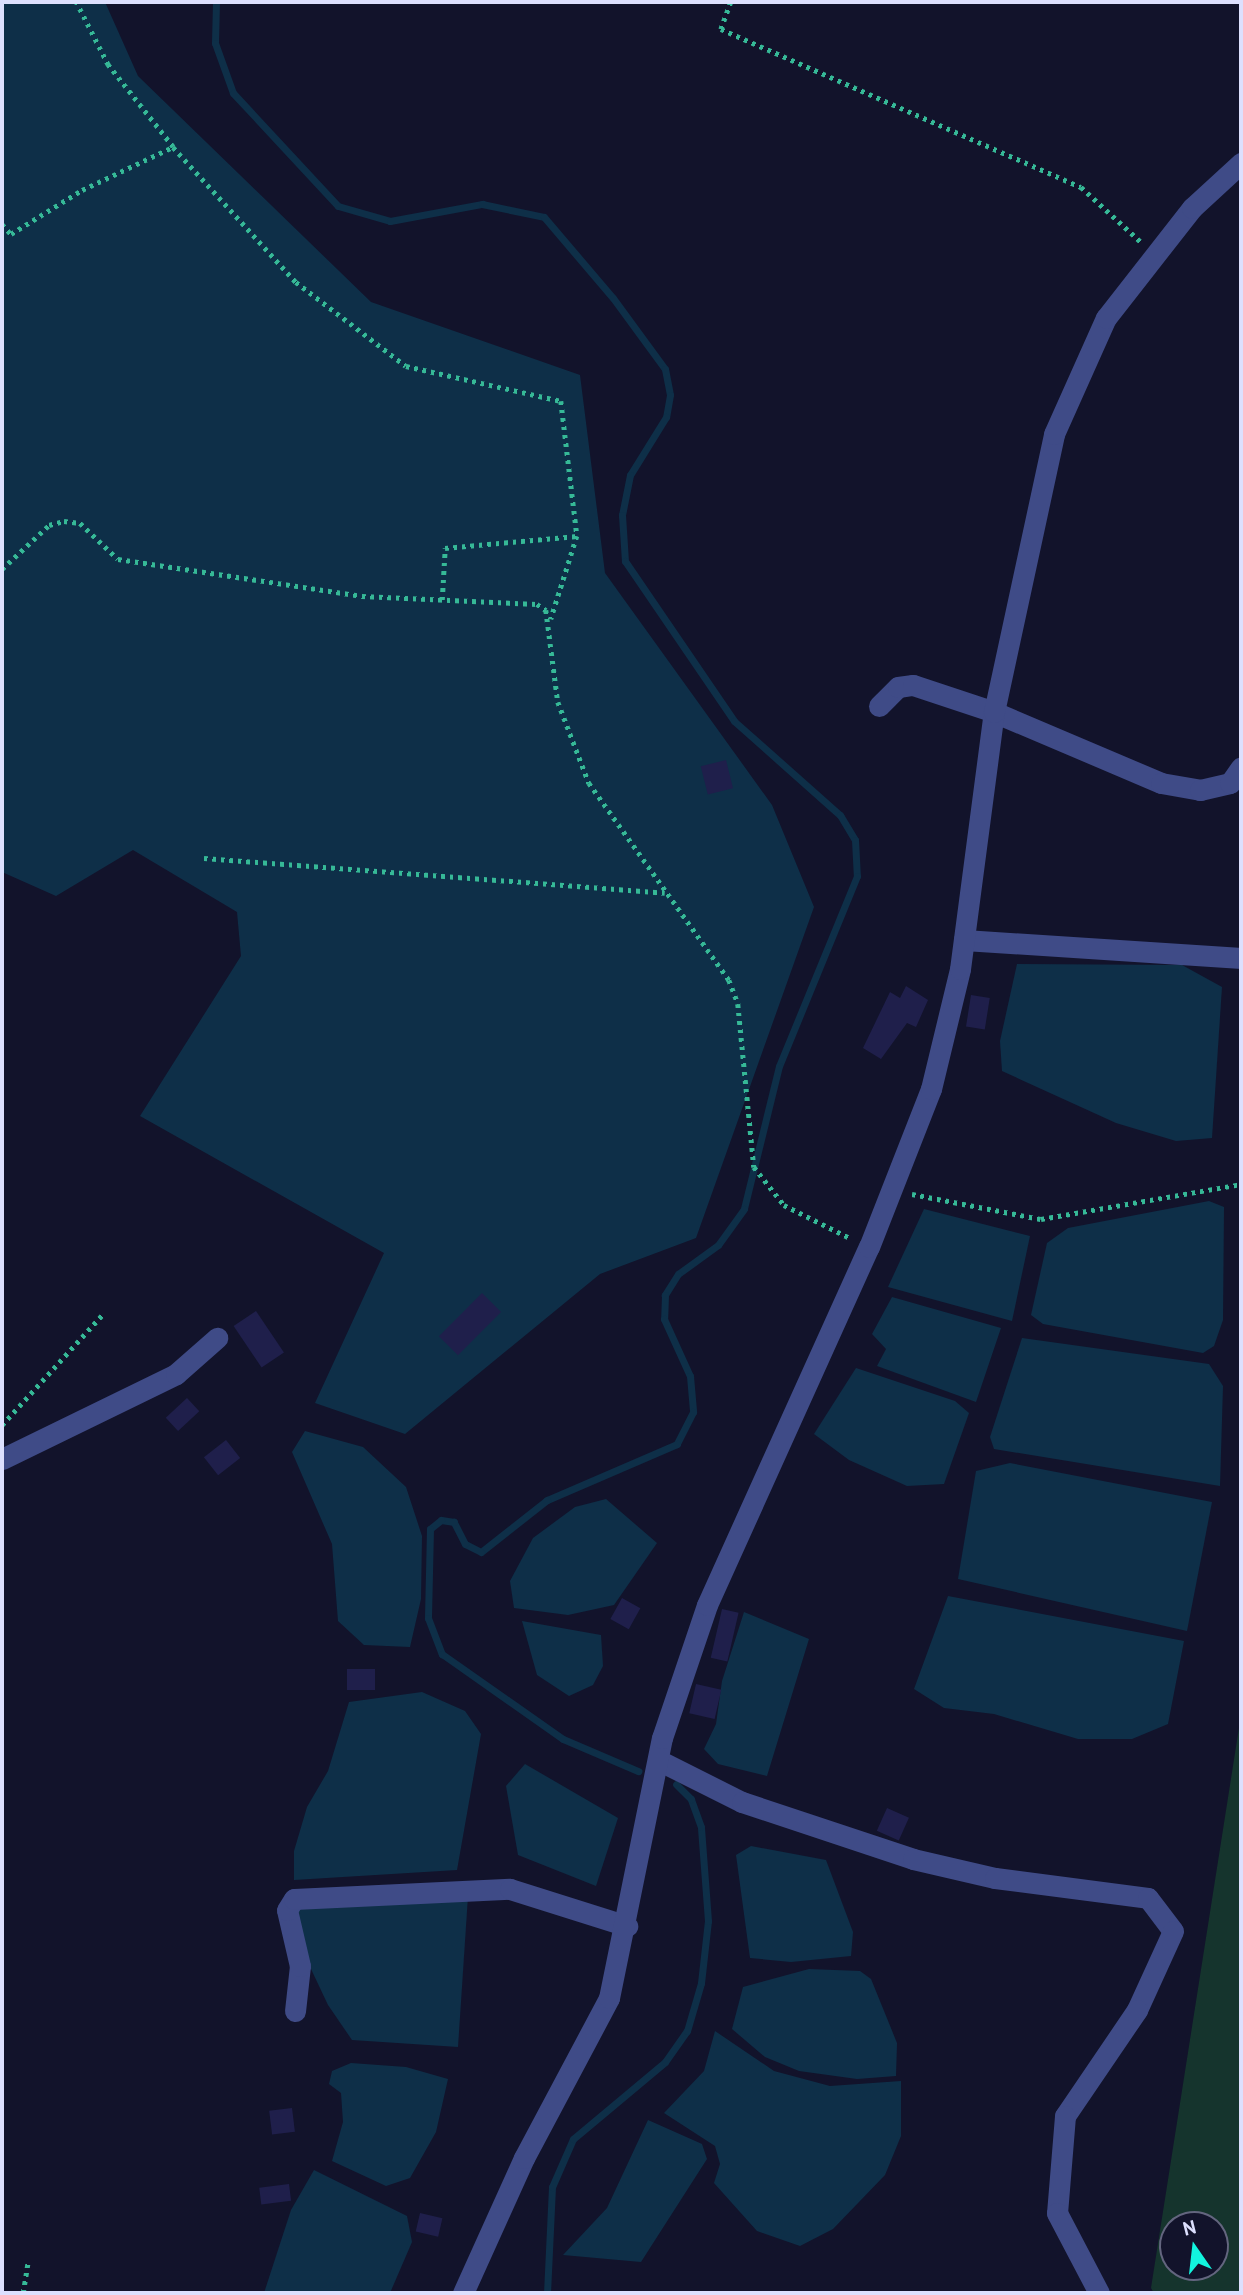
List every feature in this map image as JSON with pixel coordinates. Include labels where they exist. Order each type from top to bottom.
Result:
[{"type":"street","points":[[463,2293],[524,2158],[609,1998],[659,1760],[729,1551],[869,1247],[895,1187],[931,1089],[964,940],[994,712],[1054,435],[1106,318],[1192,208],[1241,163]]},
{"type":"street","points":[[879,706],[898,687],[913,685],[994,712],[1161,783],[1200,790],[1230,783],[1241,767]]},
{"type":"street","points":[[964,940],[1241,958]]},
{"type":"street","points":[[2,1459],[176,1374],[218,1338]]},
{"type":"street","points":[[659,1760],[742,1802],[913,1859],[995,1878],[1148,1898],[1173,1931],[1137,2010],[1065,2116],[1057,2213],[1099,2293]]},
{"type":"street","points":[[295,2011],[300,1966],[287,1910],[294,1899],[510,1889],[626,1926]]},
{"type":"path","points":[[76,2],[108,65],[173,147],[296,282],[406,366],[561,401],[578,536],[551,620],[558,702],[570,743],[618,830],[718,961],[737,1004],[745,1118],[763,1182],[784,1205],[869,1247]]},
{"type":"path","points":[[731,2],[721,29],[1081,187],[1155,255]]},
{"type":"path","points":[[2,224],[10,234],[82,190],[173,147]]},
{"type":"path","points":[[2,569],[40,532],[64,521],[80,523],[118,559],[362,596],[537,604],[551,620]]},
{"type":"path","points":[[442,600],[445,548],[578,536]]},
{"type":"path","points":[[204,858],[666,893]]},
{"type":"path","points":[[895,1187],[955,1207],[1041,1219],[1241,1184]]},
{"type":"path","points":[[2,1424],[104,1312]]},
{"type":"path","points":[[23,2293],[28,2262]]},
{"type":"green space","points":[[1241,1715],[1241,2293],[1154,2293],[1151,2288],[1159,2237],[1159,2281],[1229,2281],[1229,2211],[1163,2211]]},
{"type":"water","points":[[2,2],[105,2],[138,76],[371,302],[580,375],[605,573],[772,805],[814,907],[696,1238],[600,1274],[405,1434],[315,1403],[384,1253],[140,1116],[241,956],[237,912],[133,850],[56,896],[2,872]]},
{"type":"water","points":[[1017,964],[1182,965],[1222,987],[1212,1138],[1176,1141],[1116,1123],[1002,1071],[1000,1041]]},
{"type":"water","points":[[1209,1201],[1224,1207],[1223,1320],[1214,1346],[1203,1353],[1043,1324],[1031,1315],[1047,1243],[1068,1228]]},
{"type":"water","points":[[924,1209],[1030,1236],[1012,1321],[888,1287]]},
{"type":"water","points":[[892,1297],[1001,1328],[976,1402],[877,1366],[886,1349],[872,1334]]},
{"type":"water","points":[[1022,1338],[1209,1364],[1223,1386],[1220,1486],[994,1449],[990,1437]]},
{"type":"water","points":[[856,1368],[955,1401],[969,1413],[944,1484],[907,1486],[849,1460],[814,1434]]},
{"type":"water","points":[[305,1431],[363,1447],[406,1487],[422,1536],[421,1599],[410,1647],[364,1645],[338,1621],[332,1544],[292,1452]]},
{"type":"water","points":[[1010,1463],[1212,1502],[1187,1631],[958,1579],[976,1471]]},
{"type":"water","points":[[606,1499],[657,1543],[614,1605],[568,1615],[514,1608],[510,1581],[533,1538],[575,1507]]},
{"type":"water","points":[[948,1596],[1184,1641],[1168,1724],[1132,1739],[1078,1739],[994,1714],[944,1708],[914,1689]]},
{"type":"water","points":[[744,1612],[809,1639],[767,1776],[718,1764],[704,1749],[716,1724],[722,1681]]},
{"type":"water","points":[[522,1621],[601,1635],[603,1666],[593,1685],[569,1696],[537,1675]]},
{"type":"water","points":[[422,1692],[465,1711],[481,1734],[457,1870],[294,1880],[294,1851],[307,1807],[328,1771],[349,1702]]},
{"type":"water","points":[[525,1764],[618,1818],[596,1886],[518,1855],[506,1786]]},
{"type":"water","points":[[751,1846],[826,1860],[853,1932],[851,1956],[791,1962],[750,1958],[736,1855]]},
{"type":"water","points":[[468,1896],[458,2047],[352,2040],[328,2005],[294,1933],[296,1906]]},
{"type":"water","points":[[809,1969],[860,1971],[871,1979],[897,2043],[896,2076],[857,2079],[799,2071],[765,2057],[732,2029],[743,1987]]},
{"type":"water","points":[[715,2031],[774,2071],[830,2086],[901,2081],[901,2136],[885,2175],[833,2229],[800,2246],[757,2231],[714,2183],[720,2164],[715,2146],[664,2113],[704,2071]]},
{"type":"water","points":[[351,2063],[406,2067],[448,2079],[436,2132],[410,2178],[386,2186],[332,2161],[343,2122],[341,2093],[329,2084],[332,2071]]},
{"type":"water","points":[[648,2120],[702,2144],[707,2159],[641,2262],[563,2255],[607,2208]]},
{"type":"water","points":[[314,2170],[407,2216],[412,2242],[390,2293],[264,2293],[291,2210]]},
{"type":"building","points":[[726,760],[733,788],[708,794],[701,766]]},
{"type":"building","points":[[906,986],[928,1000],[916,1027],[907,1023],[881,1059],[863,1048],[890,992],[900,998]]},
{"type":"building","points":[[971,995],[990,998],[985,1030],[966,1027]]},
{"type":"building","points":[[482,1293],[501,1312],[458,1355],[439,1336]]},
{"type":"building","points":[[256,1311],[284,1352],[262,1368],[234,1326]]},
{"type":"building","points":[[187,1398],[199,1411],[178,1431],[166,1418]]},
{"type":"building","points":[[226,1440],[240,1458],[218,1475],[204,1457]]},
{"type":"building","points":[[622,1598],[640,1608],[629,1629],[610,1619]]},
{"type":"building","points":[[722,1609],[739,1613],[727,1662],[711,1658]]},
{"type":"building","points":[[347,1669],[375,1669],[375,1690],[347,1690]]},
{"type":"building","points":[[696,1684],[721,1690],[715,1719],[689,1713]]},
{"type":"building","points":[[887,1808],[909,1818],[899,1841],[877,1831]]},
{"type":"building","points":[[292,2108],[295,2132],[272,2135],[269,2111]]},
{"type":"building","points":[[289,2184],[291,2201],[261,2205],[259,2188]]},
{"type":"building","points":[[420,2213],[442,2218],[438,2237],[416,2232]]},
{"type":"waterway","points":[[216,2],[215,43],[233,93],[338,206],[390,221],[482,204],[544,217],[613,298],[665,369],[670,395],[666,417],[630,475],[622,515],[625,561],[734,721],[840,815],[855,840],[857,876],[779,1066],[744,1209],[718,1245],[678,1274],[665,1295],[664,1319],[690,1376],[693,1412],[677,1444],[547,1500],[481,1552],[465,1544],[454,1522],[441,1520],[430,1529],[428,1618],[442,1654],[563,1739],[638,1771]]},
{"type":"waterway","points":[[547,2293],[552,2187],[573,2139],[665,2062],[687,2031],[701,1983],[708,1921],[701,1827],[691,1799],[676,1784]]}]
